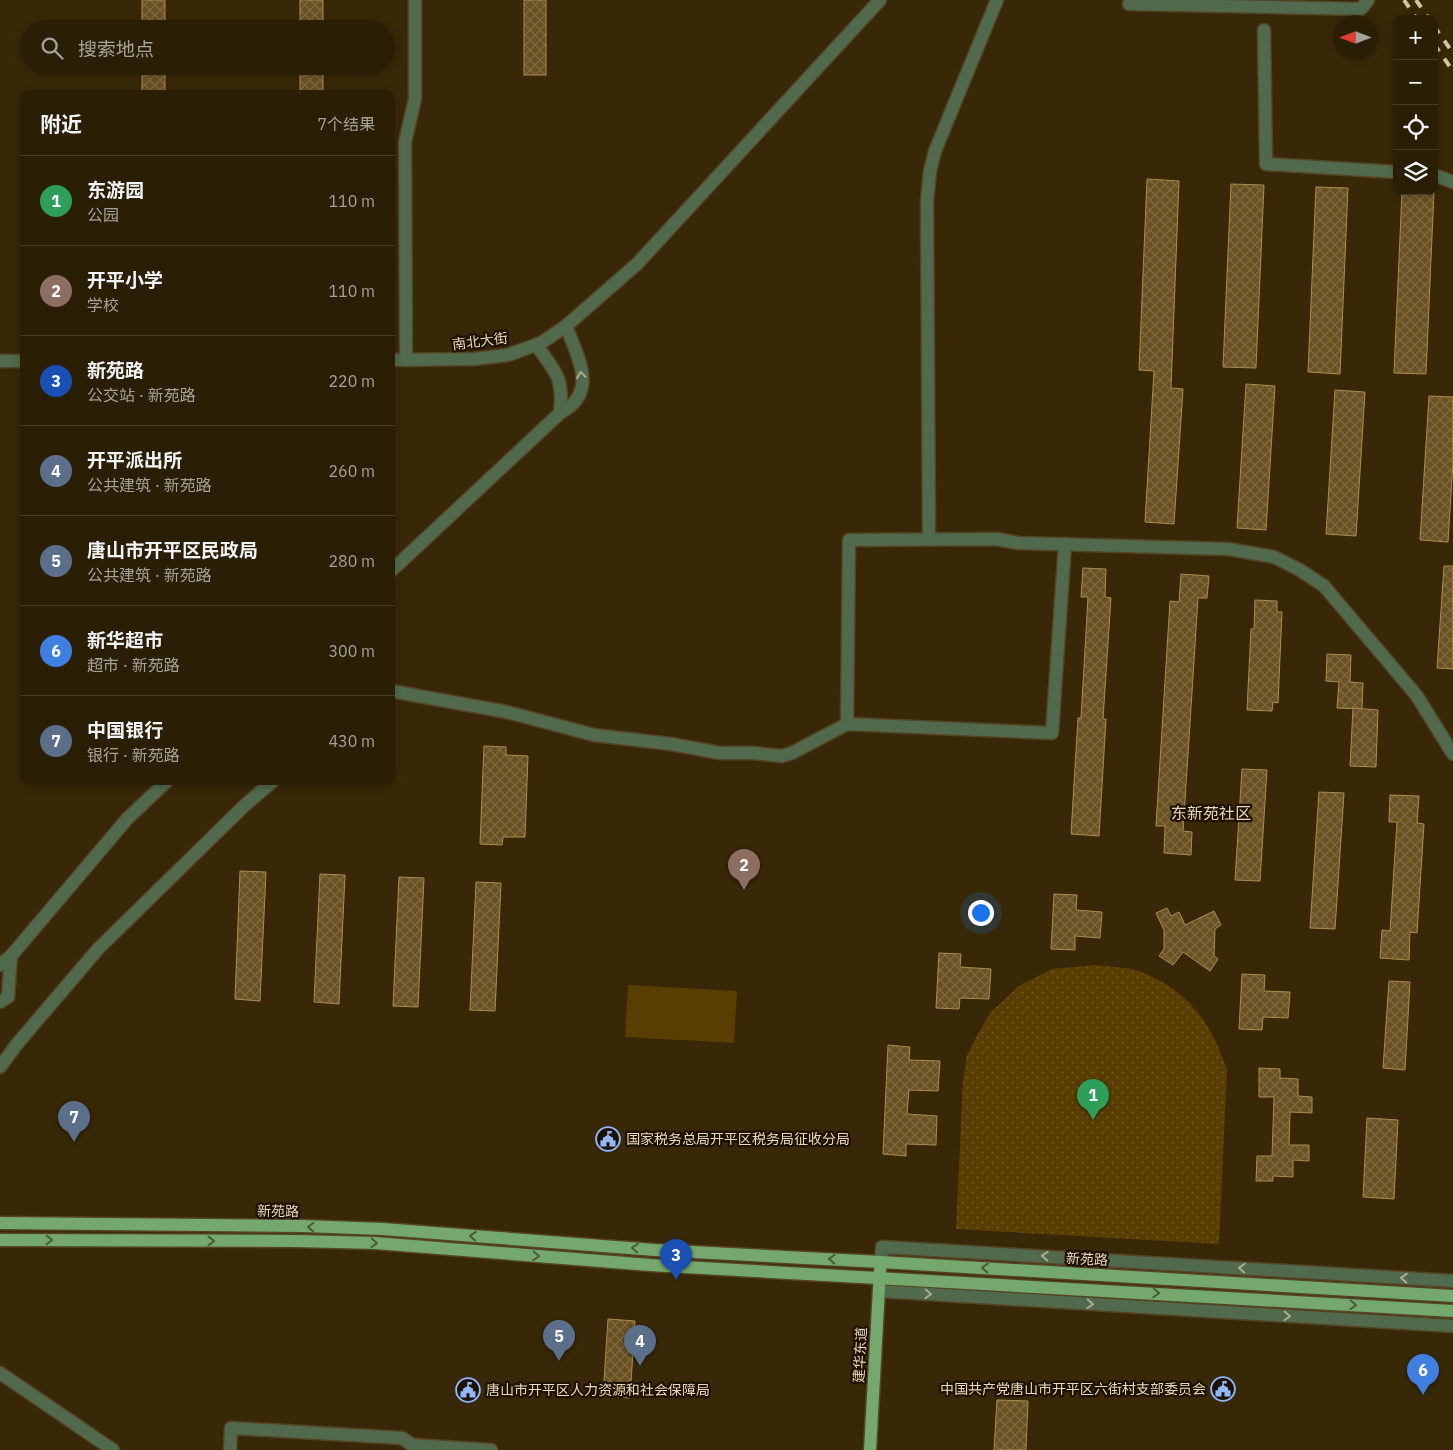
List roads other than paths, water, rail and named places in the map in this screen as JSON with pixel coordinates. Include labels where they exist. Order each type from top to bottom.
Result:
[{"type":"main road","name":"新苑路","points":[[0,1224],[304,1226],[383,1229],[655,1250],[1453,1296]]},
{"type":"main road","points":[[0,1240],[375,1243],[650,1264],[1453,1311]]},
{"type":"main road","name":"建华东道","points":[[870,1450],[881,1262]]},
{"type":"street","points":[[406,360],[404,142],[415,99],[414,0]]},
{"type":"street","name":"南北大街","points":[[395,360],[474,359],[508,355],[536,345],[566,326],[637,264],[880,0]]},
{"type":"street","points":[[929,539],[927,201],[930,171],[935,151],[997,0]]},
{"type":"street","points":[[1129,4],[1361,9],[1368,0]]},
{"type":"street","points":[[1264,30],[1266,164],[1393,172]]},
{"type":"street","points":[[1438,176],[1453,182]]},
{"type":"street","points":[[395,567],[560,413],[572,406],[581,392],[583,379],[566,326]]},
{"type":"street","points":[[536,345],[560,380],[562,390],[560,413]]},
{"type":"street","points":[[0,361],[20,361]]},
{"type":"street","points":[[847,724],[849,540],[996,539],[1019,543],[1228,549],[1274,557],[1300,570],[1324,586],[1417,696],[1453,754]]},
{"type":"street","points":[[395,692],[507,712],[594,735],[671,744],[720,753],[752,753],[782,756],[792,753],[847,724],[1052,733],[1065,544]]},
{"type":"street","points":[[0,965],[11,956],[127,819],[163,785]]},
{"type":"street","points":[[0,1067],[17,1044],[98,949],[245,805],[268,785]]},
{"type":"street","points":[[0,1002],[8,997],[11,956]]},
{"type":"street","points":[[881,1262],[882,1247],[1453,1280]]},
{"type":"street","points":[[879,1292],[1453,1326]]},
{"type":"street","points":[[0,1373],[113,1450]]},
{"type":"street","points":[[230,1450],[231,1428],[402,1438],[412,1448],[491,1450]]},
{"type":"railway","points":[[1404,0],[1414,15]]},
{"type":"railway","points":[[1416,0],[1426,15]]},
{"type":"railway","points":[[1438,32],[1453,53]]},
{"type":"railway","points":[[1438,50],[1453,71]]},
{"type":"place","name":"开平小学","points":[[744,890]]},
{"type":"place","name":"东游园","points":[[1093,1120]]},
{"type":"place","name":"国家税务总局开平区税务局征收分局","points":[[608,1139]]},
{"type":"place","name":"中国银行","points":[[74,1142]]},
{"type":"place","name":"新苑路","points":[[676,1280]]},
{"type":"place","name":"唐山市开平区民政局","points":[[559,1361]]},
{"type":"place","name":"开平派出所","points":[[640,1366]]},
{"type":"place","name":"中国共产党唐山市开平区六街村支部委员会","points":[[1223,1389]]},
{"type":"place","name":"唐山市开平区人力资源和社会保障局","points":[[468,1390]]},
{"type":"place","name":"新华超市","points":[[1423,1395]]},
{"type":"district","name":"东新苑社区","points":[[1211,813]]}]
